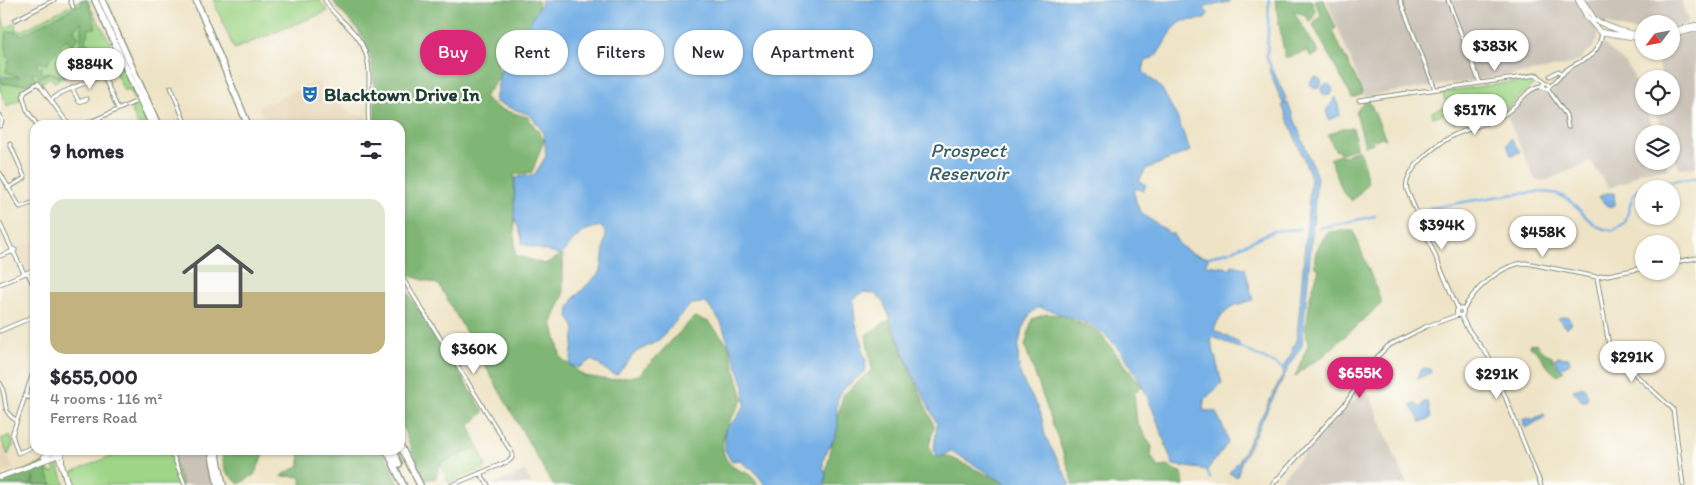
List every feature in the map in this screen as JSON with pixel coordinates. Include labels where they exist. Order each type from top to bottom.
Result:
[{"type":"highway","points":[[94,0],[150,120]]},
{"type":"highway","points":[[102,0],[156,120]]},
{"type":"highway","points":[[199,0],[248,120]]},
{"type":"highway","points":[[213,455],[218,485]]},
{"type":"highway","points":[[217,455],[223,485]]},
{"type":"highway","points":[[389,455],[403,485]]},
{"type":"highway","points":[[395,455],[399,464]]},
{"type":"highway","points":[[402,455],[418,485]]},
{"type":"highway","points":[[404,455],[418,485]]},
{"type":"main road","points":[[1578,0],[1587,18],[1601,32],[1635,36]]},
{"type":"main road","points":[[1582,0],[1592,18],[1614,30],[1635,35]]},
{"type":"main road","points":[[1601,23],[1598,26],[1601,32]]},
{"type":"main road","points":[[1680,29],[1696,25]]},
{"type":"main road","points":[[1601,32],[1607,30],[1607,26]]},
{"type":"main road","points":[[1680,33],[1696,29]]},
{"type":"main road","points":[[0,477],[46,455]]},
{"type":"main road","points":[[25,466],[58,455]]},
{"type":"street","points":[[15,20],[54,0]]},
{"type":"street","points":[[70,0],[73,7]]},
{"type":"street","points":[[326,0],[335,15],[358,38],[367,57],[370,71],[369,120]]},
{"type":"street","points":[[1400,0],[1435,89]]},
{"type":"street","points":[[1448,0],[1480,83]]},
{"type":"street","points":[[1464,42],[1494,30]]},
{"type":"street","points":[[1359,100],[1537,76],[1550,84],[1556,82],[1563,74],[1588,57],[1599,44],[1601,32]]},
{"type":"street","points":[[1550,76],[1558,71],[1563,74]]},
{"type":"street","points":[[51,100],[72,88],[103,76],[118,109]]},
{"type":"street","points":[[1542,485],[1489,358],[1467,328],[1406,185],[1416,165],[1445,141],[1504,115],[1532,90],[1542,86],[1545,82]]},
{"type":"street","points":[[33,120],[27,111],[23,97],[26,91],[38,83],[65,120]]},
{"type":"street","points":[[1548,89],[1550,84]]},
{"type":"street","points":[[1542,86],[1544,89],[1548,89],[1566,115],[1568,127]]},
{"type":"street","points":[[171,87],[184,120]]},
{"type":"street","points":[[72,88],[79,102],[87,99]]},
{"type":"street","points":[[94,120],[135,102]]},
{"type":"street","points":[[0,115],[2,125]]},
{"type":"street","points":[[8,188],[26,179],[10,144]]},
{"type":"street","points":[[0,173],[21,208],[30,204]]},
{"type":"street","points":[[0,224],[12,251],[30,281]]},
{"type":"street","points":[[0,256],[12,251]]},
{"type":"street","points":[[1680,261],[1696,258]]},
{"type":"street","points":[[1272,485],[1344,404],[1378,356],[1388,346],[1460,312],[1489,280],[1519,264],[1597,278],[1635,270]]},
{"type":"street","points":[[0,284],[30,271]]},
{"type":"street","points":[[1597,278],[1610,351],[1673,409],[1683,485]]},
{"type":"street","points":[[405,282],[512,453],[510,460],[452,485]]},
{"type":"street","points":[[0,331],[30,318]]},
{"type":"street","points":[[30,380],[12,437],[17,451],[21,453],[30,448]]},
{"type":"street","points":[[0,383],[4,391],[0,403],[1,410],[6,417],[16,420]]},
{"type":"street","points":[[24,396],[30,398]]},
{"type":"street","points":[[61,455],[68,485]]},
{"type":"street","points":[[173,455],[185,485]]},
{"type":"street","points":[[480,473],[488,485]]},
{"type":"shaded area","points":[[1327,0],[1681,0],[1689,23],[1680,26],[1680,15],[1635,15],[1635,31],[1616,27],[1607,22],[1597,29],[1598,36],[1593,47],[1580,59],[1570,64],[1544,70],[1365,96]]},
{"type":"shaded area","points":[[1696,31],[1696,167],[1680,168],[1680,125],[1660,124],[1657,115],[1680,115],[1680,70],[1660,70],[1657,60],[1680,60],[1680,36]]},
{"type":"shaded area","points":[[1602,43],[1626,64],[1633,75],[1635,80],[1635,115],[1648,115],[1652,125],[1635,125],[1635,170],[1658,170],[1639,172],[1628,181],[1609,188],[1591,162],[1547,180],[1535,180],[1507,116],[1535,91],[1540,89],[1548,93],[1554,90],[1569,74],[1592,58]]},
{"type":"shaded area","name":"Blacktown Drive In","points":[[317,82],[351,114],[366,115],[366,120],[264,120],[258,107]]},
{"type":"shaded area","points":[[30,244],[30,268],[26,269],[16,248]]},
{"type":"shaded area","points":[[1369,394],[1407,485],[1276,485],[1351,402]]},
{"type":"shaded area","points":[[0,437],[13,468],[0,474]]},
{"type":"shaded area","points":[[170,455],[208,455],[212,485],[183,485]]},
{"type":"shaded area","points":[[525,471],[532,485],[492,485]]},
{"type":"green space","points":[[81,0],[86,0],[109,40],[137,98],[134,100],[129,89],[124,91],[109,59],[54,82],[50,77],[42,83],[39,79],[24,90],[21,100],[7,106],[0,89],[0,5],[5,29],[15,23],[16,29],[21,31]]},
{"type":"green space","points":[[81,0],[88,0],[96,28],[90,28],[85,40],[89,45],[85,48],[81,46],[81,22],[74,29],[79,38],[72,43],[76,50],[71,50],[67,38],[51,57],[47,65],[40,62],[36,66],[37,68],[43,67],[40,72],[49,72],[60,76],[59,78],[50,73],[39,78],[36,73],[32,73],[37,81],[30,81],[33,84],[3,84],[0,77],[20,77],[6,72],[10,60],[6,56],[6,32],[15,31],[21,35],[81,4]]},
{"type":"green space","points":[[213,0],[319,0],[328,11],[234,49]]},
{"type":"green space","points":[[333,0],[537,0],[539,2],[535,22],[522,30],[496,30],[496,75],[500,75],[500,77],[484,97],[499,109],[528,117],[544,140],[532,172],[514,175],[515,255],[545,264],[563,254],[563,296],[552,322],[561,358],[584,376],[610,380],[639,375],[694,317],[709,322],[728,344],[743,399],[729,422],[723,439],[725,456],[730,464],[751,476],[758,485],[553,485],[439,285],[405,274],[405,120],[375,120],[372,68],[367,46],[359,31]]},
{"type":"green space","points":[[1275,0],[1311,0],[1316,12],[1310,23],[1304,14],[1294,12],[1319,53],[1311,57],[1307,51],[1285,58]]},
{"type":"green space","points":[[1314,0],[1324,0],[1336,28],[1333,30],[1336,38],[1363,94],[1352,98],[1313,25],[1321,15]]},
{"type":"green space","points":[[108,57],[108,59],[65,77],[63,76],[63,74]]},
{"type":"green space","points":[[1535,79],[1536,82],[1504,111],[1474,123],[1469,109],[1462,112],[1454,108],[1456,121],[1454,122],[1449,112],[1433,117],[1432,112],[1447,106],[1442,92]]},
{"type":"green space","points":[[1365,101],[1368,101],[1371,105],[1386,139],[1379,136],[1380,138],[1375,140],[1371,136],[1373,143],[1365,146],[1356,112]]},
{"type":"green space","points":[[139,104],[145,120],[136,120],[130,107]]},
{"type":"green space","points":[[1342,128],[1353,128],[1357,147],[1342,153],[1335,150],[1328,135]]},
{"type":"green space","points":[[1358,149],[1362,156],[1368,184],[1352,201],[1343,192],[1330,159],[1339,154],[1345,156]]},
{"type":"green space","points":[[1353,230],[1382,303],[1322,357],[1307,366],[1295,377],[1308,345],[1306,331],[1310,297],[1319,269],[1315,267],[1314,263],[1316,253],[1329,232]]},
{"type":"green space","points":[[405,293],[409,294],[484,412],[469,426],[478,447],[440,463],[436,478],[424,480],[405,432]]},
{"type":"green space","points":[[1046,314],[1061,315],[1098,331],[1142,386],[1134,394],[1137,422],[1152,447],[1151,456],[1158,467],[1167,466],[1182,473],[1184,485],[1073,485],[1025,346],[1032,319]]},
{"type":"green space","points":[[889,320],[934,426],[929,446],[934,456],[948,456],[1008,485],[823,485],[843,395],[872,370],[866,335]]},
{"type":"green space","points":[[1536,343],[1543,352],[1552,356],[1554,363],[1564,371],[1558,375],[1550,369],[1538,353],[1530,347],[1530,344]]},
{"type":"green space","points":[[10,435],[13,445],[8,455],[1,439]]},
{"type":"green space","points":[[478,447],[486,467],[449,483],[440,463]]},
{"type":"green space","points":[[114,455],[170,455],[183,485],[72,485],[68,474]]},
{"type":"green space","points":[[222,455],[264,455],[254,475],[239,484],[225,471]]},
{"type":"green space","points":[[299,455],[385,455],[399,485],[301,485],[301,477],[281,476],[300,465]]},
{"type":"green space","points":[[51,460],[57,461],[65,485],[0,485],[0,480],[45,462],[50,473],[55,472]]},
{"type":"green space","points":[[44,464],[52,485],[33,485],[34,475],[31,485],[0,485],[0,481]]},
{"type":"water","name":"Prospect Reservoir","points":[[541,0],[1229,0],[1230,2],[1206,7],[1204,9],[1208,13],[1205,19],[1183,21],[1174,28],[1157,55],[1145,62],[1143,71],[1162,89],[1177,117],[1190,151],[1146,169],[1139,181],[1146,185],[1143,191],[1136,188],[1134,192],[1138,207],[1143,215],[1173,234],[1187,250],[1197,255],[1209,257],[1205,265],[1231,268],[1232,265],[1245,268],[1253,300],[1228,309],[1217,323],[1214,330],[1239,343],[1238,348],[1213,337],[1211,341],[1222,383],[1204,400],[1203,410],[1216,412],[1227,436],[1228,443],[1207,470],[1173,465],[1146,393],[1127,359],[1114,344],[1095,328],[1039,307],[1027,318],[1020,336],[1018,356],[1020,373],[1040,411],[1045,436],[1070,485],[1008,485],[951,451],[939,458],[934,450],[937,424],[910,368],[883,301],[875,294],[864,292],[853,299],[855,322],[863,345],[862,351],[866,358],[865,372],[845,387],[839,395],[837,431],[826,452],[823,463],[826,474],[825,485],[765,485],[752,468],[747,467],[740,460],[731,461],[725,450],[725,429],[736,419],[745,405],[744,386],[721,322],[706,303],[691,304],[658,341],[636,352],[617,375],[591,360],[578,368],[570,365],[575,329],[568,316],[569,308],[575,297],[601,271],[606,233],[600,226],[583,231],[560,255],[522,244],[522,238],[514,216],[515,178],[535,174],[546,156],[544,133],[530,115],[495,102],[500,75],[568,75],[568,30],[525,30],[542,2]]},
{"type":"water","points":[[1272,68],[1286,98],[1286,102],[1283,104],[1270,73],[1269,69]]},
{"type":"water","points":[[1316,77],[1322,83],[1316,89],[1310,83]]},
{"type":"water","points":[[1327,84],[1333,90],[1327,96],[1321,90]]},
{"type":"water","points":[[1336,97],[1340,115],[1329,120],[1326,111]]},
{"type":"water","points":[[1288,103],[1317,177],[1302,345],[1290,364],[1241,463],[1237,477],[1229,473],[1239,461],[1284,372],[1282,369],[1293,351],[1297,338],[1311,177],[1282,105]]},
{"type":"water","points":[[1511,138],[1520,152],[1511,155],[1507,145]]},
{"type":"water","points":[[1605,193],[1614,193],[1615,204],[1611,207],[1605,204],[1599,197]]},
{"type":"water","points":[[1567,316],[1572,323],[1566,328],[1558,318]]},
{"type":"water","points":[[1558,357],[1569,358],[1570,363],[1560,369],[1554,359]]},
{"type":"water","points":[[1423,368],[1431,369],[1431,373],[1417,379],[1420,370]]},
{"type":"water","points":[[1584,387],[1588,396],[1586,401],[1582,401],[1573,390]]},
{"type":"water","points":[[1424,402],[1428,402],[1431,418],[1421,422],[1410,405],[1416,403],[1421,408]]},
{"type":"water","points":[[1544,414],[1545,417],[1526,428],[1524,426],[1523,418],[1533,419]]},
{"type":"waterway","points":[[1269,0],[1267,58],[1272,70]]},
{"type":"waterway","points":[[0,79],[6,76]]},
{"type":"waterway","points":[[1430,208],[1514,194],[1547,192],[1565,198],[1597,226],[1613,230],[1625,223],[1633,195],[1643,185],[1696,178]]},
{"type":"waterway","points":[[1319,228],[1375,216]]},
{"type":"waterway","points":[[1233,250],[1273,231],[1300,229]]},
{"type":"waterway","points":[[1209,257],[1230,251]]},
{"type":"waterway","points":[[1238,346],[1283,368]]},
{"type":"waterway","points":[[1207,470],[1210,478]]},
{"type":"place","name":"Blacktown Drive In","points":[[310,94]]}]
